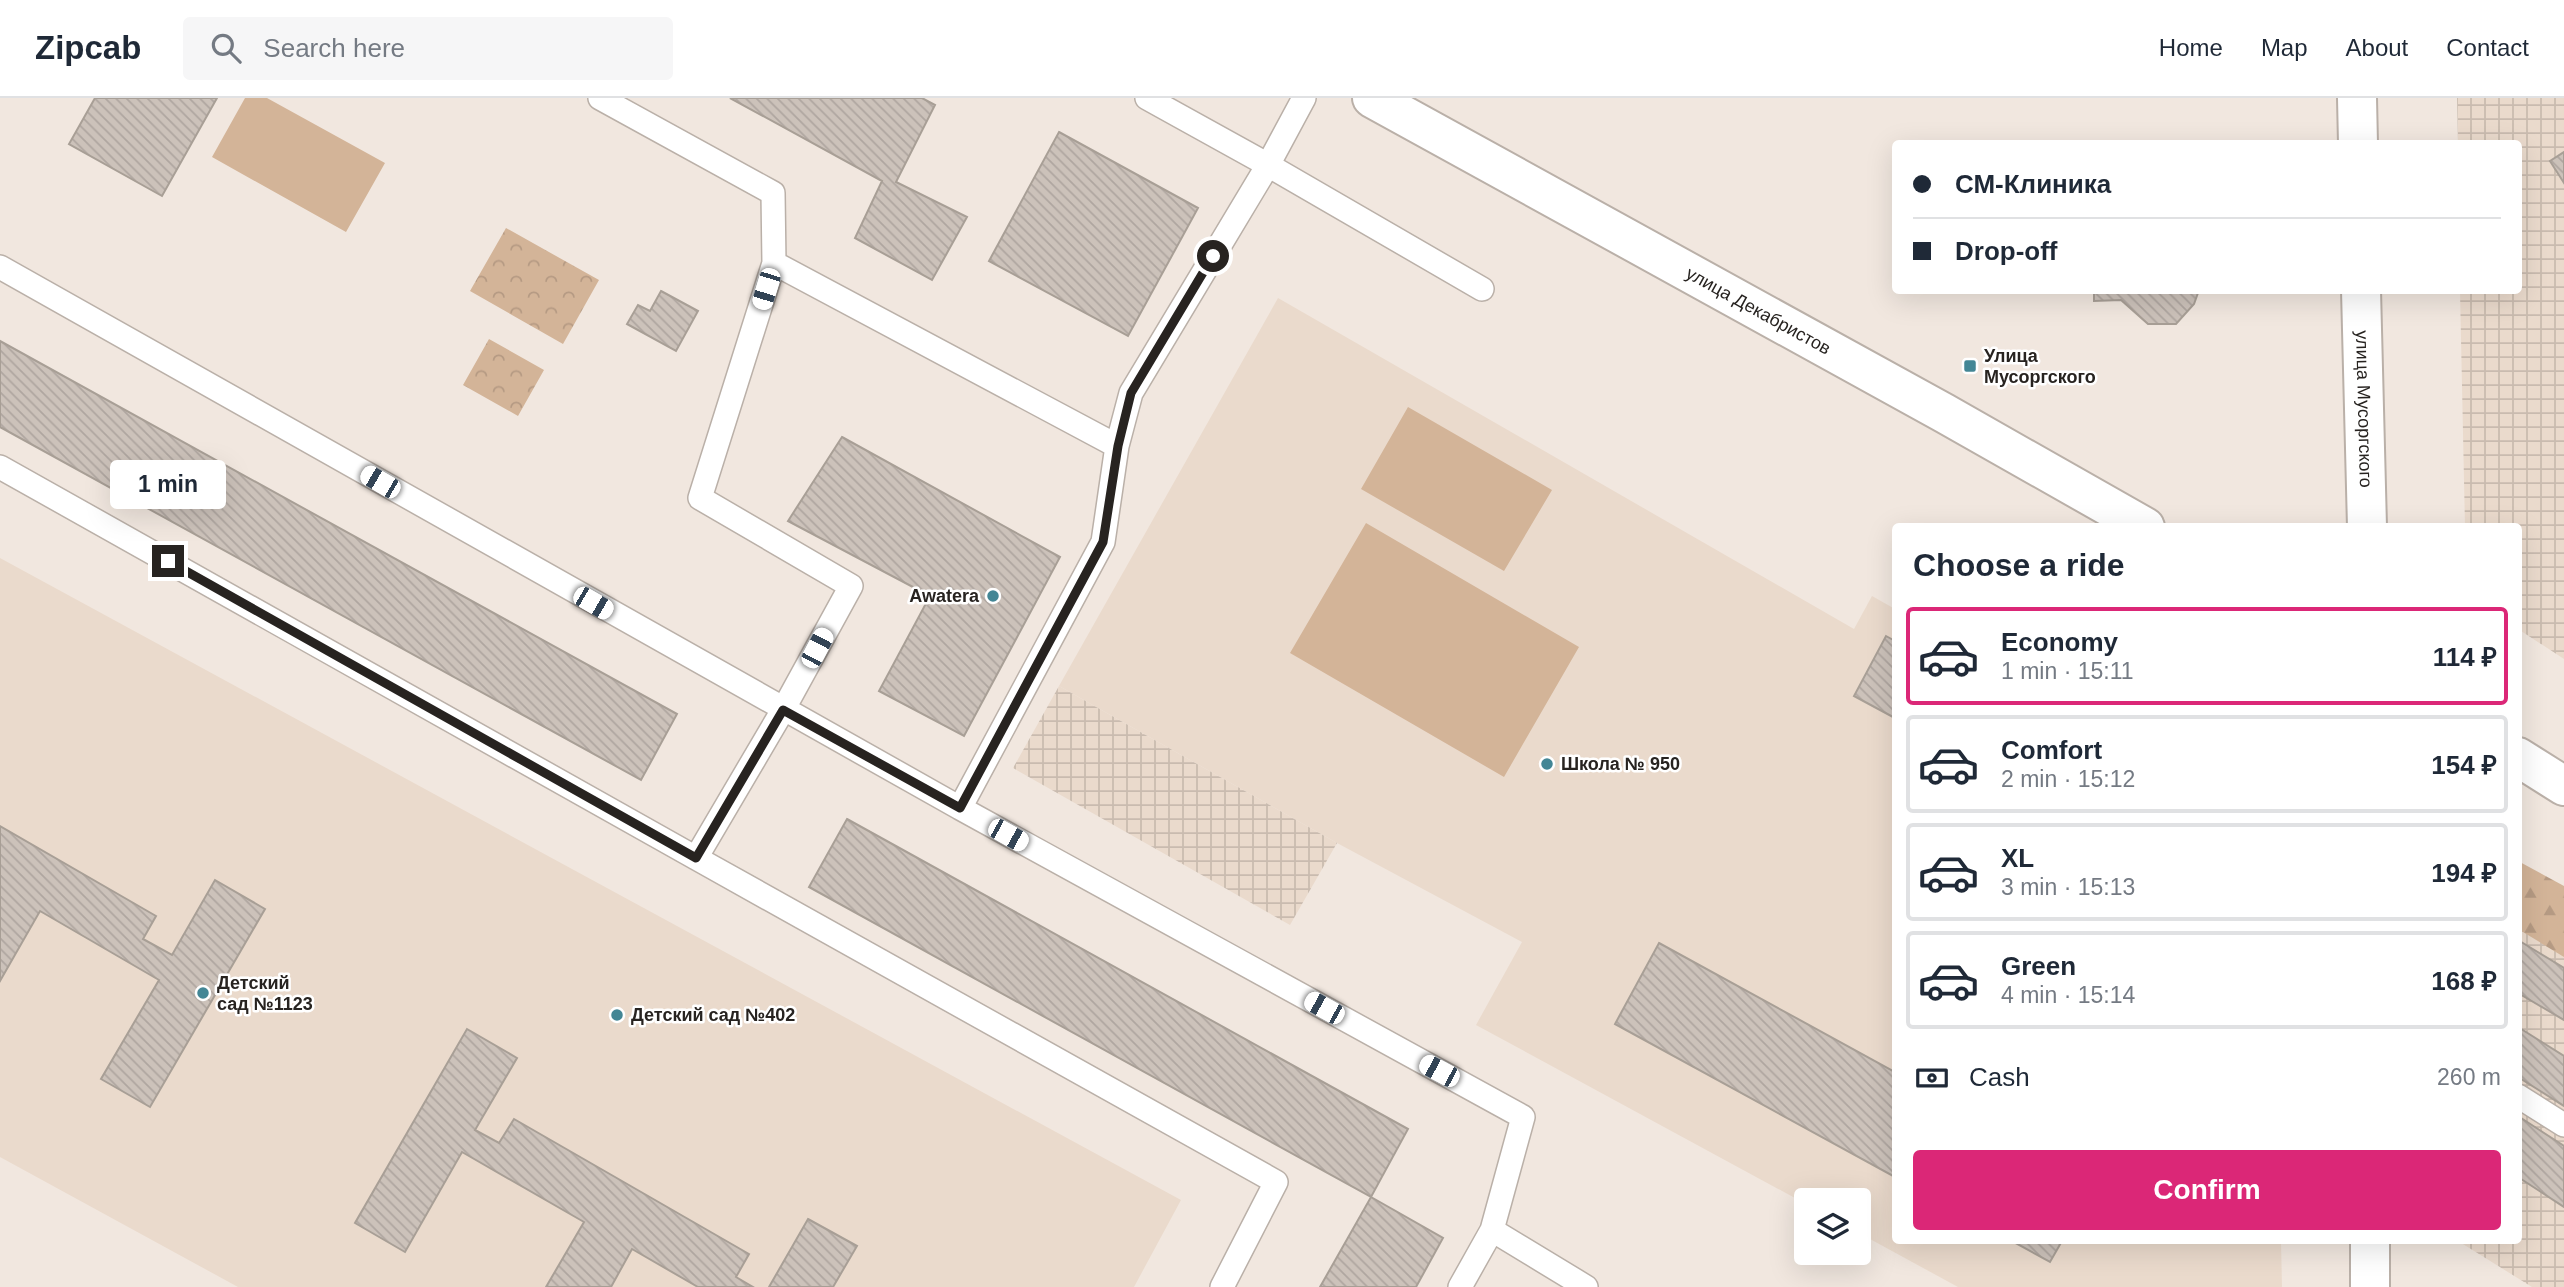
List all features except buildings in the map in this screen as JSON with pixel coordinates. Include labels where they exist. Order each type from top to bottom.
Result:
[{"type":"main road","name":"улица Декабристов","points":[[1371,98],[1944,412],[2138,523]]},
{"type":"main road","points":[[2357,98],[2358,140]]},
{"type":"main road","name":"улица Мусоргского","points":[[2361,294],[2367,523]]},
{"type":"main road","points":[[2522,760],[2564,786]]},
{"type":"main road","points":[[2370,1244],[2370,1287]]},
{"type":"lane","points":[[600,98],[773,193],[774,262],[700,498],[851,586],[783,710],[696,858]]},
{"type":"lane","points":[[1147,98],[1482,289]]},
{"type":"lane","points":[[960,808],[1103,542],[1118,446],[1131,393],[1268,165],[1304,98]]},
{"type":"lane","points":[[774,262],[1118,446]]},
{"type":"lane","points":[[0,267],[783,710],[1523,1117],[1492,1230],[1460,1287]]},
{"type":"lane","points":[[0,467],[1276,1182],[1222,1287]]},
{"type":"lane","points":[[2522,1099],[2564,1125]]},
{"type":"lane","points":[[1492,1230],[1586,1287]]},
{"type":"shaded area","points":[[2457,98],[2564,98],[2564,659],[2522,632],[2522,523],[2465,523],[2460,294],[2522,294],[2522,140],[2458,140]]},
{"type":"shaded area","name":"Школа № 950","points":[[1278,298],[1854,629],[1872,596],[1892,607],[1892,1244],[2281,1244],[2282,1287],[1958,1287],[1871,1240],[1871,1188],[1794,1188],[1794,1197],[1476,1025],[1522,942],[1337,843],[1059,686]]},
{"type":"shaded area","points":[[0,558],[1181,1200],[1134,1287],[238,1287],[0,1157]]},
{"type":"shaded area","points":[[1059,686],[1337,843],[1290,925],[1013,768]]},
{"type":"shaded area","points":[[2522,915],[2564,937],[2564,1287],[2532,1287],[2463,1244],[2522,1244]]},
{"type":"green space","points":[[245,98],[267,98],[385,163],[346,232],[212,157]]},
{"type":"green space","points":[[506,228],[599,280],[563,344],[470,291]]},
{"type":"green space","points":[[489,339],[544,370],[518,416],[463,385]]},
{"type":"green space","points":[[1408,407],[1552,490],[1504,571],[1361,489]]},
{"type":"green space","points":[[1366,523],[1579,647],[1504,777],[1290,653]]},
{"type":"green space","points":[[2522,863],[2564,886],[2564,957],[2522,931]]},
{"type":"place","name":"Улица Мусоргского","points":[[1970,366]]},
{"type":"place","name":"Awatera","points":[[993,596]]},
{"type":"place","name":"Школа № 950","points":[[1547,764]]},
{"type":"place","name":"Детский сад №1123","points":[[203,993]]},
{"type":"place","name":"Детский сад №402","points":[[617,1015]]},
{"type":"route","points":[[168,561],[696,858],[783,710],[960,808],[1103,542],[1118,446],[1131,393],[1213,256]]}]
